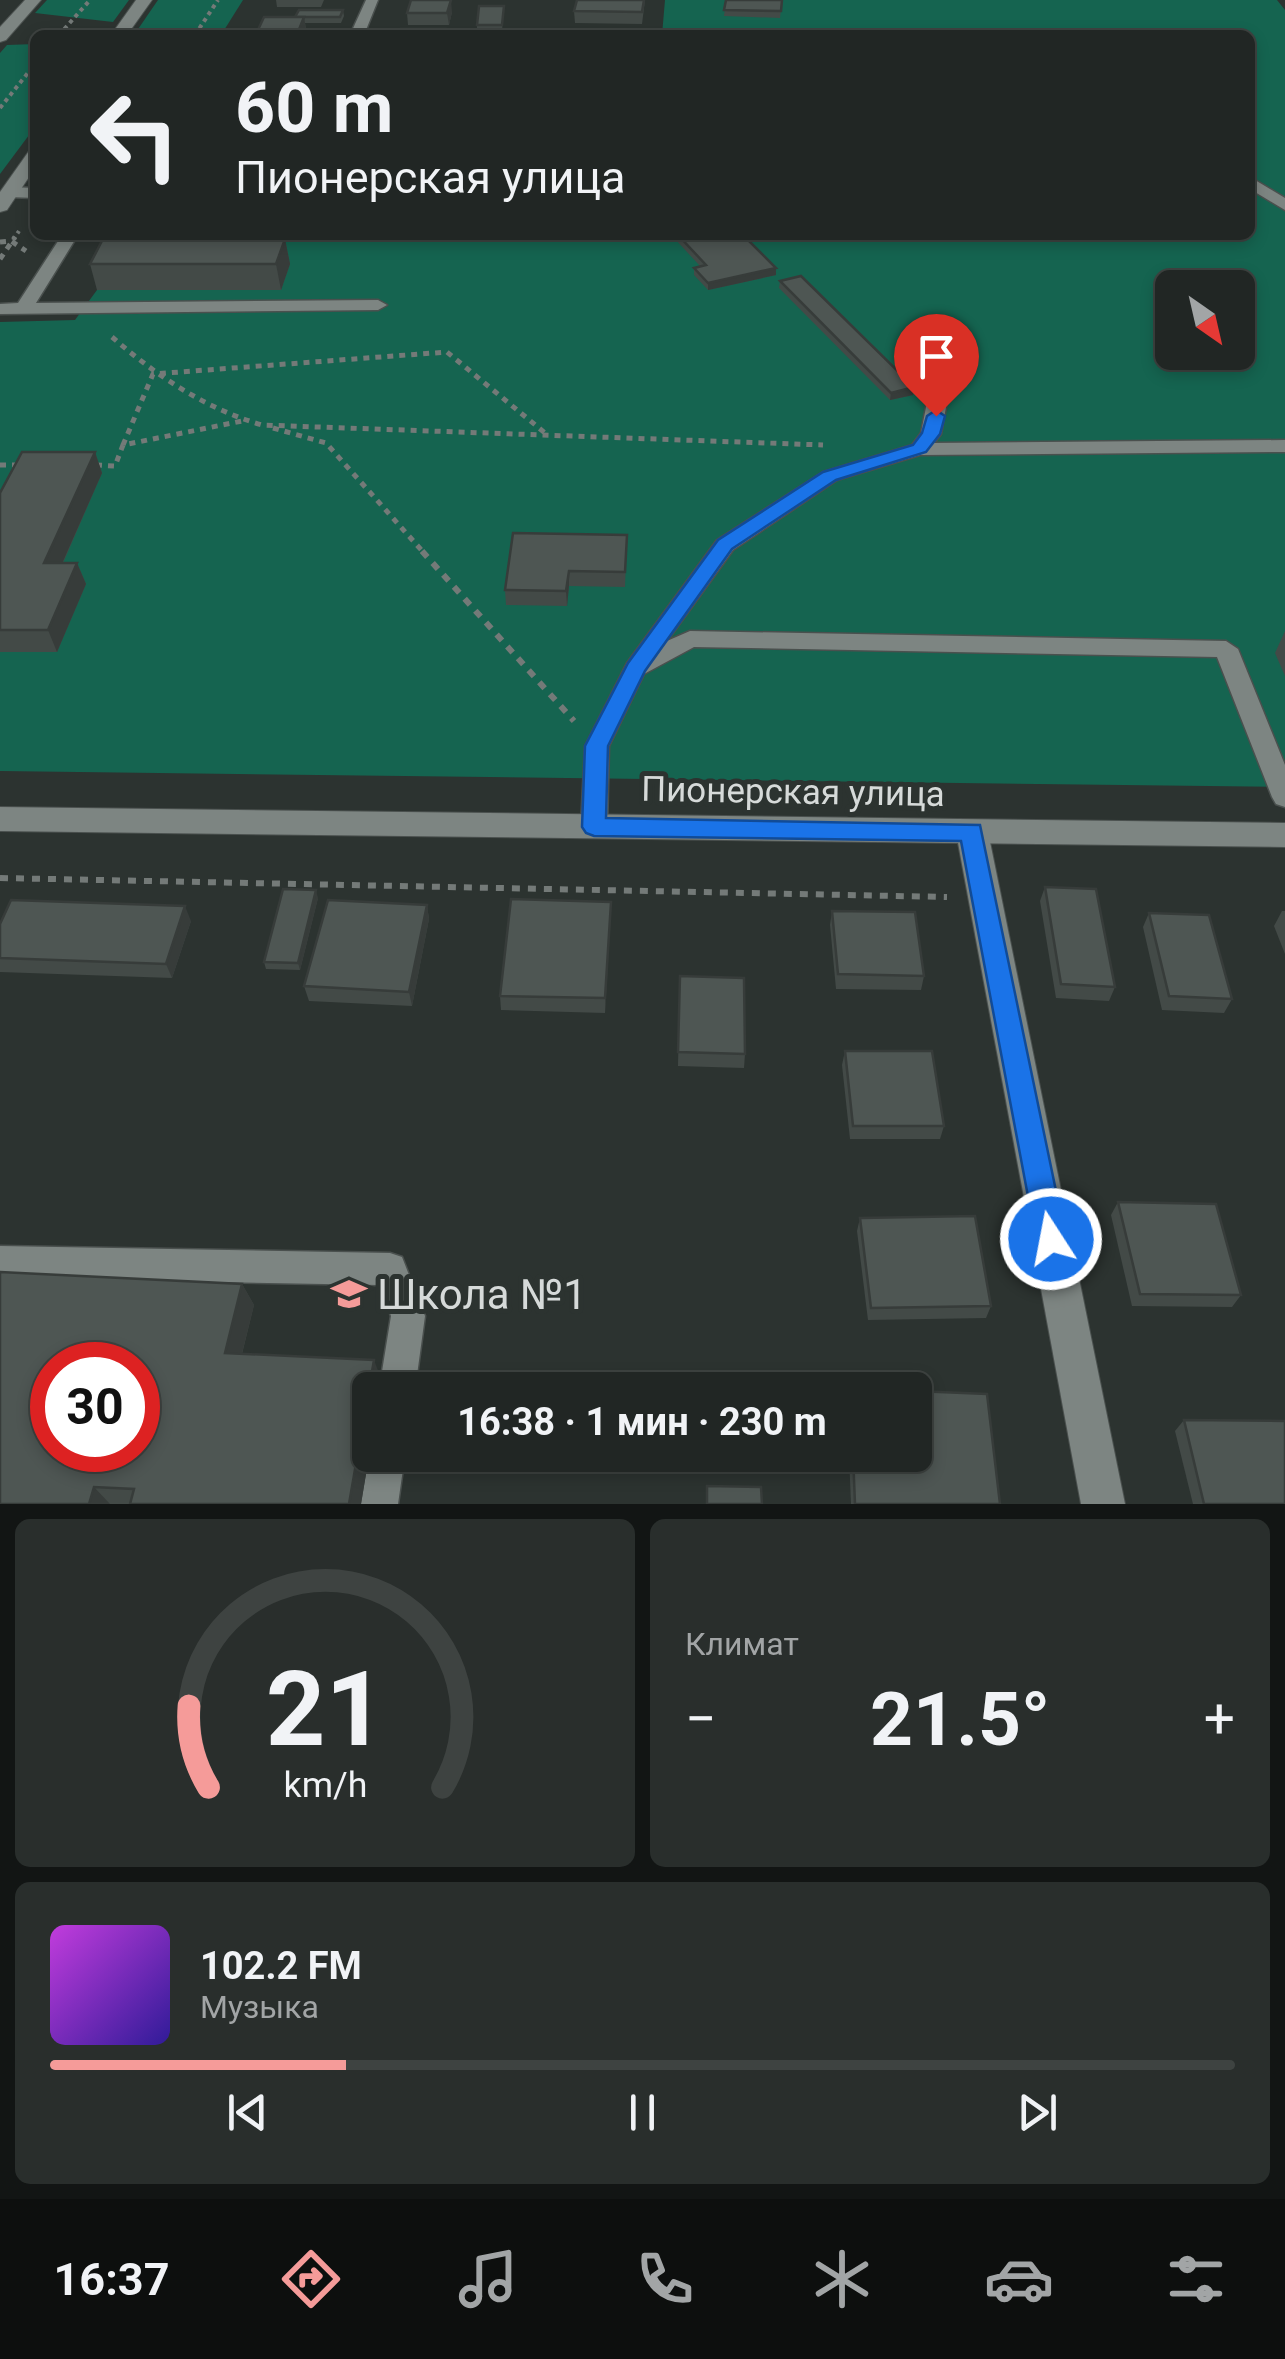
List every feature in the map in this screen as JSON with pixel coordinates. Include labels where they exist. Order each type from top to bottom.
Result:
[{"type":"street","points":[[0,37],[33,0]]},
{"type":"street","points":[[123,30],[144,0]]},
{"type":"street","points":[[5,199],[30,163]]},
{"type":"street","name":"Пионерская улица","points":[[0,820],[1285,834]]},
{"type":"street","points":[[972,832],[1103,1504]]},
{"type":"lane","points":[[359,30],[372,0]]},
{"type":"lane","points":[[1255,185],[1285,205]]},
{"type":"lane","points":[[5,199],[30,194]]},
{"type":"lane","points":[[24,308],[67,240]]},
{"type":"lane","points":[[0,309],[378,306]]},
{"type":"lane","points":[[914,361],[937,402],[931,434],[919,448]]},
{"type":"lane","points":[[594,827],[596,746],[635,669],[725,544],[830,476],[919,448],[1285,446]]},
{"type":"lane","points":[[635,669],[690,640],[1226,649],[1285,797]]},
{"type":"lane","points":[[0,1262],[390,1269],[408,1316],[400,1372]]},
{"type":"lane","points":[[380,1504],[385,1472]]},
{"type":"path","points":[[63,30],[90,0]]},
{"type":"path","points":[[198,30],[218,0]]},
{"type":"path","points":[[0,108],[30,70]]},
{"type":"path","points":[[0,242],[11,242],[50,267]]},
{"type":"path","points":[[96,306],[104,330],[153,374],[243,421],[326,443],[596,746]]},
{"type":"path","points":[[153,374],[447,352],[546,434]]},
{"type":"path","points":[[96,466],[115,466],[153,374]]},
{"type":"path","points":[[123,445],[243,421]]},
{"type":"path","points":[[262,425],[840,446]]},
{"type":"path","points":[[0,465],[38,465]]},
{"type":"path","points":[[0,878],[984,898]]},
{"type":"green space","points":[[47,0],[129,0],[113,22],[35,13]]},
{"type":"green space","points":[[158,0],[243,0],[224,30],[137,30]]},
{"type":"green space","points":[[665,0],[1277,0],[1285,10],[1285,787],[0,771],[0,322],[75,320],[97,290],[123,240],[1255,240],[1255,30],[662,30]]},
{"type":"green space","points":[[30,44],[30,134],[0,174],[0,53],[7,45]]},
{"type":"building","points":[[411,0],[451,0],[447,13],[407,13]]},
{"type":"building","points":[[577,0],[644,0],[642,12],[574,11]]},
{"type":"building","points":[[726,0],[782,0],[781,11],[724,10]]},
{"type":"building","points":[[479,6],[504,6],[502,25],[477,25]]},
{"type":"building","points":[[299,10],[343,10],[340,17],[295,17]]},
{"type":"building","points":[[264,17],[304,17],[299,30],[258,30]]},
{"type":"building","points":[[102,240],[285,240],[276,264],[90,264]]},
{"type":"building","points":[[683,240],[748,240],[776,268],[708,283],[694,268],[706,265]]},
{"type":"building","points":[[801,276],[914,387],[891,393],[780,281]]},
{"type":"building","points":[[22,452],[95,452],[44,563],[77,563],[48,630],[0,630],[0,493]]},
{"type":"building","points":[[513,533],[627,535],[625,572],[569,571],[566,591],[505,590]]},
{"type":"building","points":[[1045,887],[1096,889],[1115,987],[1061,984]]},
{"type":"building","points":[[283,889],[316,890],[298,963],[264,962]]},
{"type":"building","points":[[511,899],[611,902],[605,998],[500,996]]},
{"type":"building","points":[[11,900],[185,906],[166,964],[0,958],[0,924]]},
{"type":"building","points":[[328,900],[427,905],[409,992],[304,986]]},
{"type":"building","points":[[832,911],[915,912],[924,976],[838,974]]},
{"type":"building","points":[[1149,913],[1209,915],[1232,999],[1169,996]]},
{"type":"building","points":[[680,976],[744,978],[745,1054],[678,1052]]},
{"type":"building","points":[[845,1051],[932,1051],[944,1126],[853,1126]]},
{"type":"building","points":[[1118,1202],[1216,1204],[1241,1295],[1140,1294]]},
{"type":"building","points":[[975,1216],[991,1306],[871,1308],[860,1218]]},
{"type":"building","points":[[0,1272],[242,1284],[225,1353],[374,1360],[372,1372],[352,1372],[355,1472],[349,1504],[130,1504],[134,1489],[94,1487],[89,1504],[0,1504]]},
{"type":"building","points":[[932,1392],[987,1394],[1000,1504],[855,1504],[854,1472],[932,1472]]},
{"type":"building","points":[[1184,1420],[1285,1421],[1285,1504],[1204,1504]]},
{"type":"building","points":[[707,1486],[761,1487],[762,1504],[707,1504]]},
{"type":"place","name":"Школа №1","points":[[349,1294]]},
{"type":"route","points":[[936,416],[931,434],[919,448],[830,476],[725,544],[635,669],[596,746],[594,827],[972,832],[1051,1239]]}]
